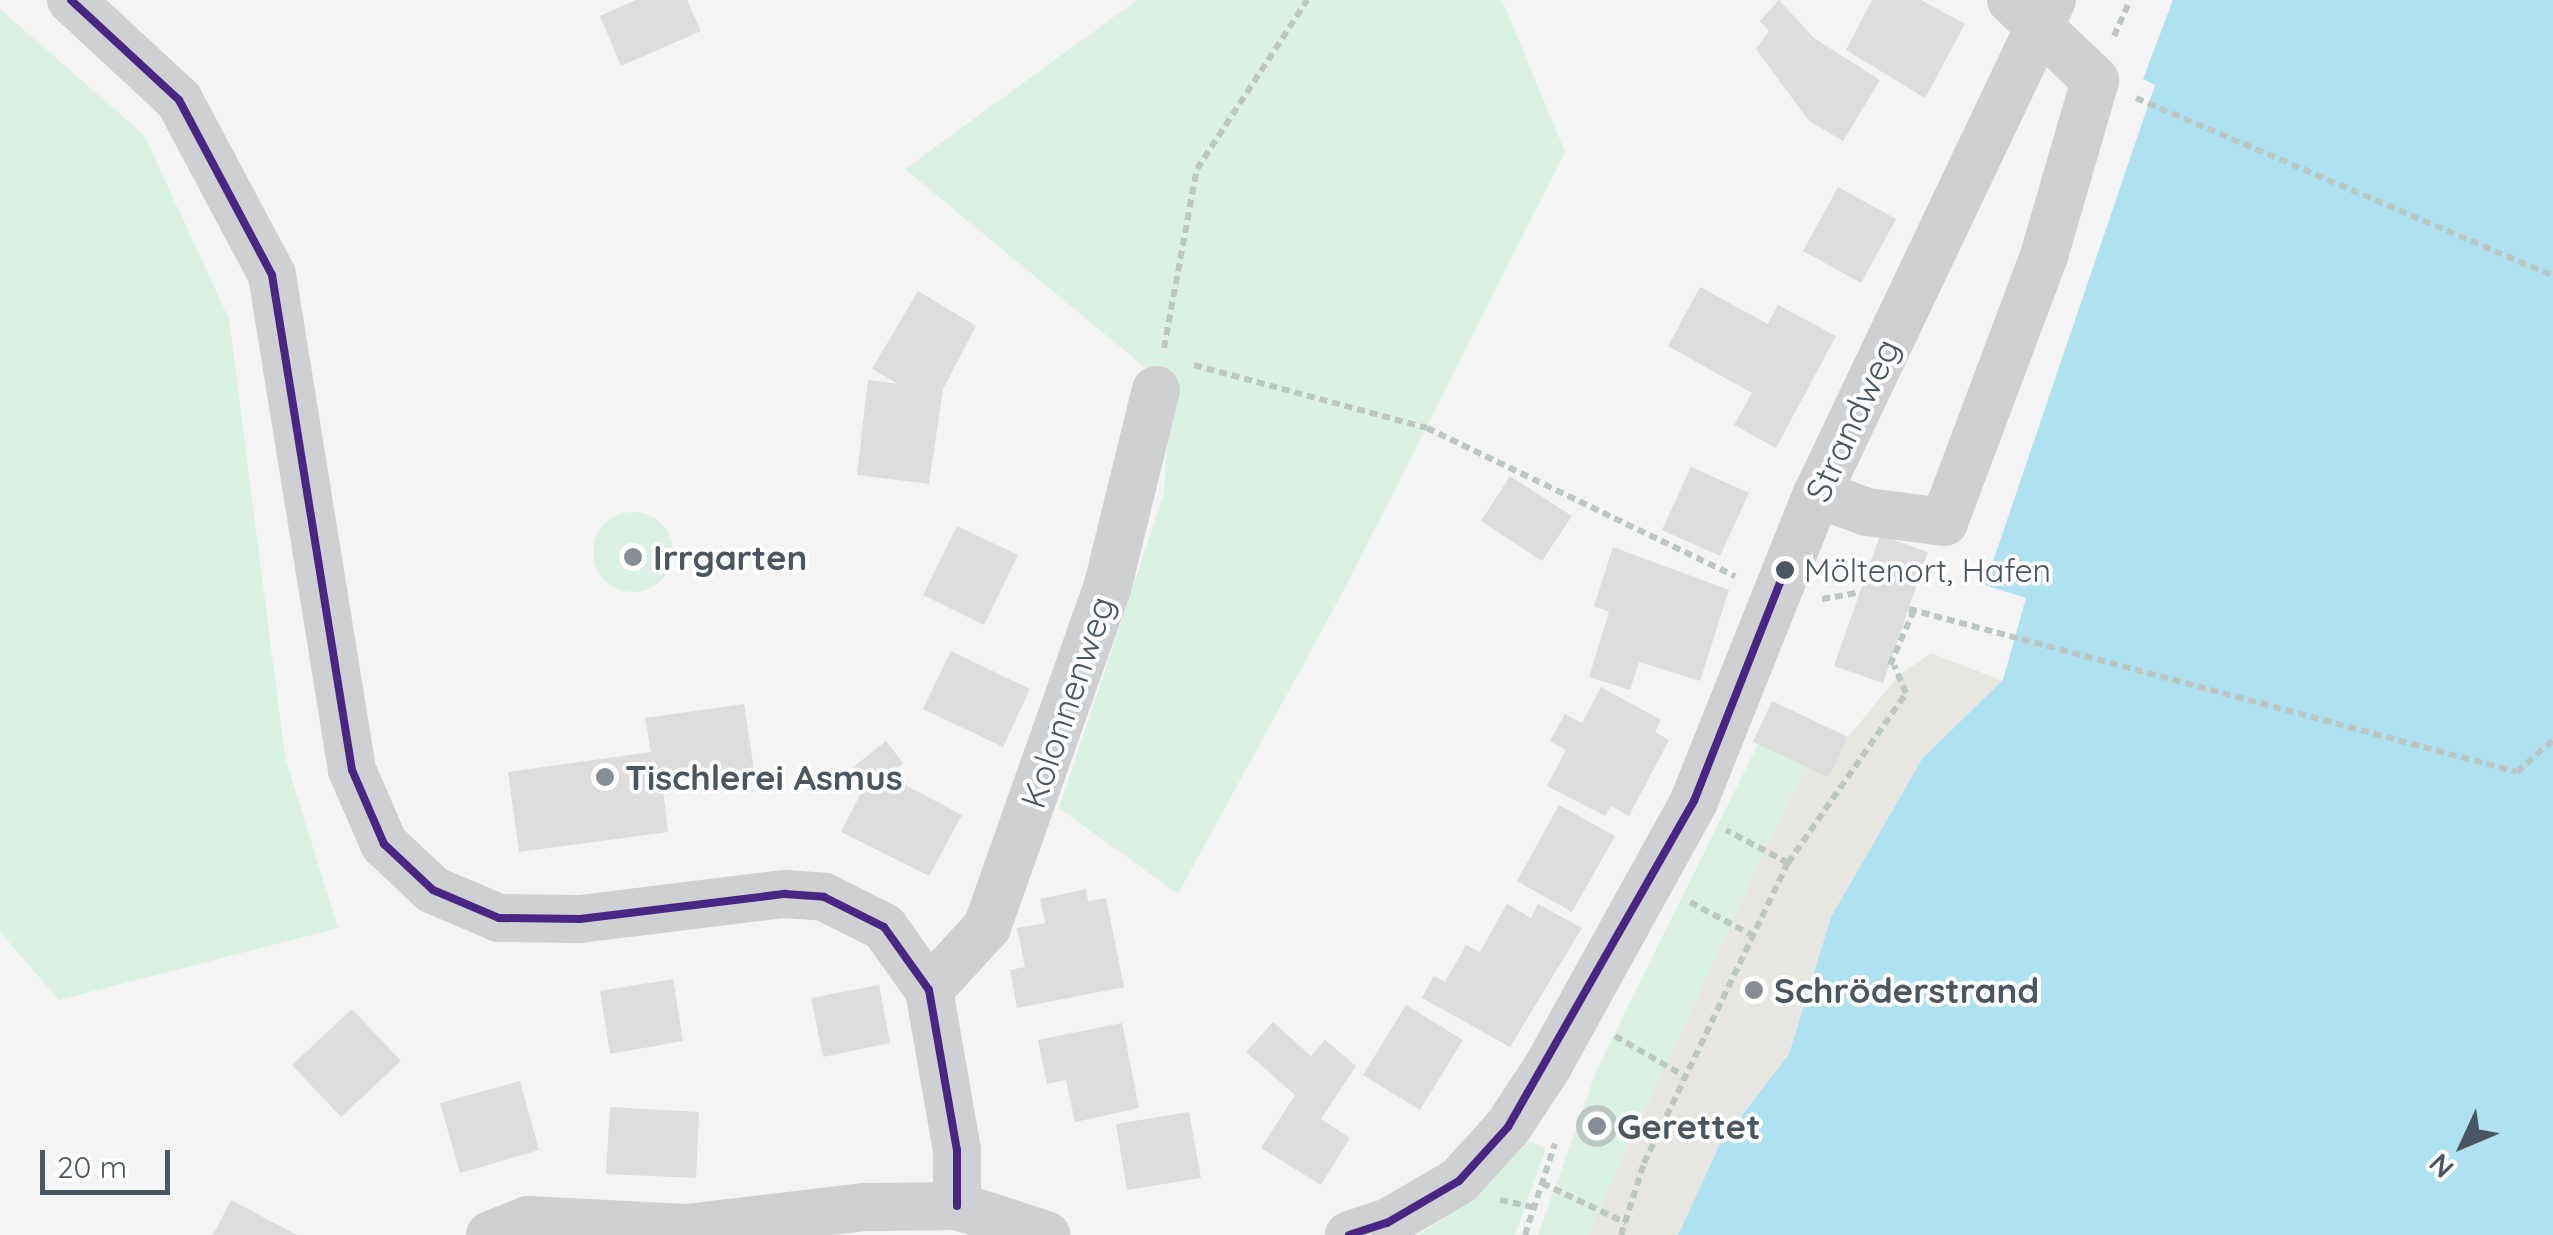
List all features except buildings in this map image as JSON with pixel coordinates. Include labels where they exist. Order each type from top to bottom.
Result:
[{"type":"street","points":[[70,0],[179,100],[272,275],[352,770],[384,844],[433,890],[499,918],[580,920],[785,894],[824,897],[884,926],[929,990],[957,1150],[940,1220]]},
{"type":"street","points":[[1818,494],[1866,512],[1944,522],[2044,256],[2094,80],[2034,9]]},
{"type":"street","name":"Strandweg","points":[[1368,1229],[1459,1182],[1508,1127],[1548,1066],[1694,801],[1792,597],[1818,494],[2034,9]]},
{"type":"street","name":"Kolonnenweg","points":[[929,990],[988,927],[1108,589],[1174,378]]},
{"type":"street","points":[[490,1235],[528,1220],[686,1228],[866,1207],[1046,1235]]},
{"type":"path","points":[[1307,0],[1198,169],[1174,378],[1427,428],[1691,559],[1792,597],[1860,592]]},
{"type":"path","points":[[2094,80],[2553,276]]},
{"type":"path","points":[[1621,1235],[1644,1162],[1788,863],[1906,693],[1892,665],[1911,609],[2517,772],[2553,740]]},
{"type":"path","points":[[1714,824],[1788,863]]},
{"type":"path","points":[[1680,897],[1754,936]]},
{"type":"path","points":[[1605,1030],[1687,1077]]},
{"type":"path","points":[[1594,1109],[1606,1110],[1615,1125],[1608,1140],[1598,1144],[1580,1132],[1584,1115],[1594,1109]]},
{"type":"path","points":[[1542,1183],[1626,1223]]},
{"type":"green space","points":[[1137,0],[1502,0],[1565,152],[1345,588],[1178,894],[1059,808],[1164,493],[1171,389],[905,169]]},
{"type":"green space","points":[[0,9],[144,135],[229,319],[285,757],[338,928],[59,1000],[0,932]]},
{"type":"green space","name":"Irrgarten","points":[[633,512],[648,515],[661,524],[670,537],[670,567],[661,580],[648,589],[633,592],[618,589],[605,580],[596,567],[593,552],[596,537],[605,524],[618,515]]},
{"type":"green space","points":[[1758,744],[1809,769],[1791,794],[1587,1235],[1538,1235],[1598,1067]]},
{"type":"green space","points":[[1529,1141],[1546,1148],[1515,1235],[1419,1235],[1477,1193]]},
{"type":"sand","name":"Schröderstrand","points":[[1931,653],[2003,681],[1922,759],[1831,917],[1789,1054],[1720,1144],[1678,1235],[1587,1235],[1791,794],[1809,769],[1829,778],[1848,737],[1899,675]]},
{"type":"water","points":[[2173,0],[2553,0],[2553,1235],[1678,1235],[1720,1144],[1789,1054],[1831,917],[1922,759],[2003,680],[2026,598],[1985,585],[2155,85],[2143,79]]},
{"type":"transit line","points":[[71,0],[179,100],[272,275],[352,770],[384,844],[433,890],[499,918],[580,919],[785,894],[824,897],[884,927],[929,990],[957,1150],[957,1206]]},
{"type":"transit line","points":[[1349,1235],[1387,1223],[1459,1181],[1508,1127],[1694,801],[1785,570]]},
{"type":"place","name":"Irrgarten","points":[[633,557]]},
{"type":"place","name":"Möltenort, Hafen","points":[[1785,570]]},
{"type":"place","name":"Tischlerei Asmus","points":[[605,777]]},
{"type":"place","name":"Schröderstrand","points":[[1754,990]]},
{"type":"place","name":"Gerettet","points":[[1597,1126]]}]
